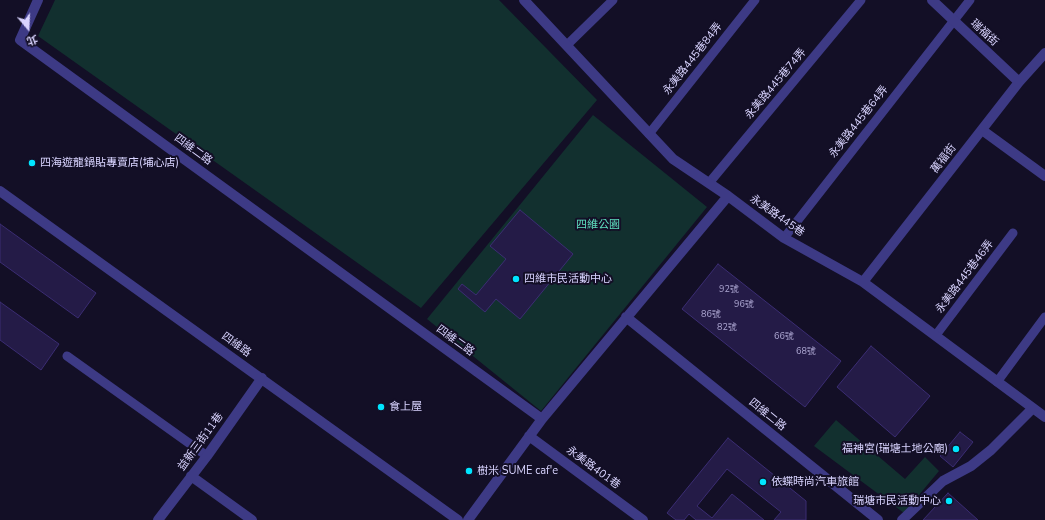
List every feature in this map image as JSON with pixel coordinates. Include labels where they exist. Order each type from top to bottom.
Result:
[{"type":"street","name":"四維二路","points":[[38,0],[20,40],[542,419]]},
{"type":"street","name":"永美路445巷","points":[[524,0],[673,159],[728,196],[784,238],[863,282],[1045,417]]},
{"type":"street","name":"瑞福街","points":[[932,0],[1019,82]]},
{"type":"street","name":"萬福街","points":[[863,282],[1019,82],[1044,56]]},
{"type":"street","points":[[982,130],[1045,176]]},
{"type":"street","name":"四維路","points":[[1,195],[262,378],[458,520]]},
{"type":"street","points":[[468,520],[542,419],[728,196]]},
{"type":"street","name":"四維二路","points":[[626,317],[878,520]]},
{"type":"street","name":"益新三街11巷","points":[[158,520],[207,456],[262,378]]},
{"type":"street","points":[[902,520],[943,481],[971,466],[991,450],[1033,408]]},
{"type":"street","name":"永美路401巷","points":[[529,436],[643,520]]},
{"type":"street","points":[[191,476],[252,520]]},
{"type":"lane","points":[[567,45],[612,0]]},
{"type":"lane","name":"永美路445巷84弄","points":[[649,134],[755,0]]},
{"type":"lane","name":"永美路445巷74弄","points":[[709,183],[861,0]]},
{"type":"lane","name":"永美路445巷64弄","points":[[784,238],[970,0]]},
{"type":"lane","name":"永美路445巷46弄","points":[[936,335],[1013,233]]},
{"type":"lane","points":[[996,382],[1045,317]]},
{"type":"lane","points":[[67,356],[207,456]]},
{"type":"green space","points":[[55,0],[499,0],[597,100],[421,308],[38,36]]},
{"type":"green space","name":"四維公園","points":[[593,115],[707,207],[541,411],[427,319]]},
{"type":"green space","points":[[836,420],[905,479],[925,457],[939,471],[904,513],[814,446]]},
{"type":"building","points":[[520,210],[573,254],[520,319],[496,299],[485,312],[458,289],[462,284],[476,295],[506,259],[490,246]]},
{"type":"building","points":[[0,224],[96,293],[78,318],[0,262]]},
{"type":"building","points":[[718,264],[841,361],[805,407],[682,309]]},
{"type":"building","points":[[0,302],[59,344],[41,370],[0,340]]},
{"type":"building","points":[[871,346],[930,396],[895,437],[837,387]]},
{"type":"building","name":"福神宮(瑞塘土地公廟)","points":[[960,432],[973,442],[953,467],[940,456]]},
{"type":"building","name":"依蝶時尚汽車旅館","points":[[728,438],[806,501],[806,520],[774,520],[781,512],[727,469],[697,506],[712,518],[732,494],[764,520],[696,520],[689,514],[684,520],[676,520],[667,513]]},
{"type":"building","name":"瑞塘市民活動中心","points":[[948,493],[978,520],[923,520]]},
{"type":"place","name":"四海遊龍鍋貼專賣店(埔心店)","points":[[32,163]]},
{"type":"place","name":"四維市民活動中心","points":[[516,279]]},
{"type":"place","name":"食上屋","points":[[381,407]]},
{"type":"place","name":"福神宮(瑞塘土地公廟)","points":[[956,449]]},
{"type":"place","name":"樹米 SUME caf'e","points":[[469,471]]},
{"type":"place","name":"依蝶時尚汽車旅館","points":[[763,482]]},
{"type":"place","name":"瑞塘市民活動中心","points":[[949,501]]}]
